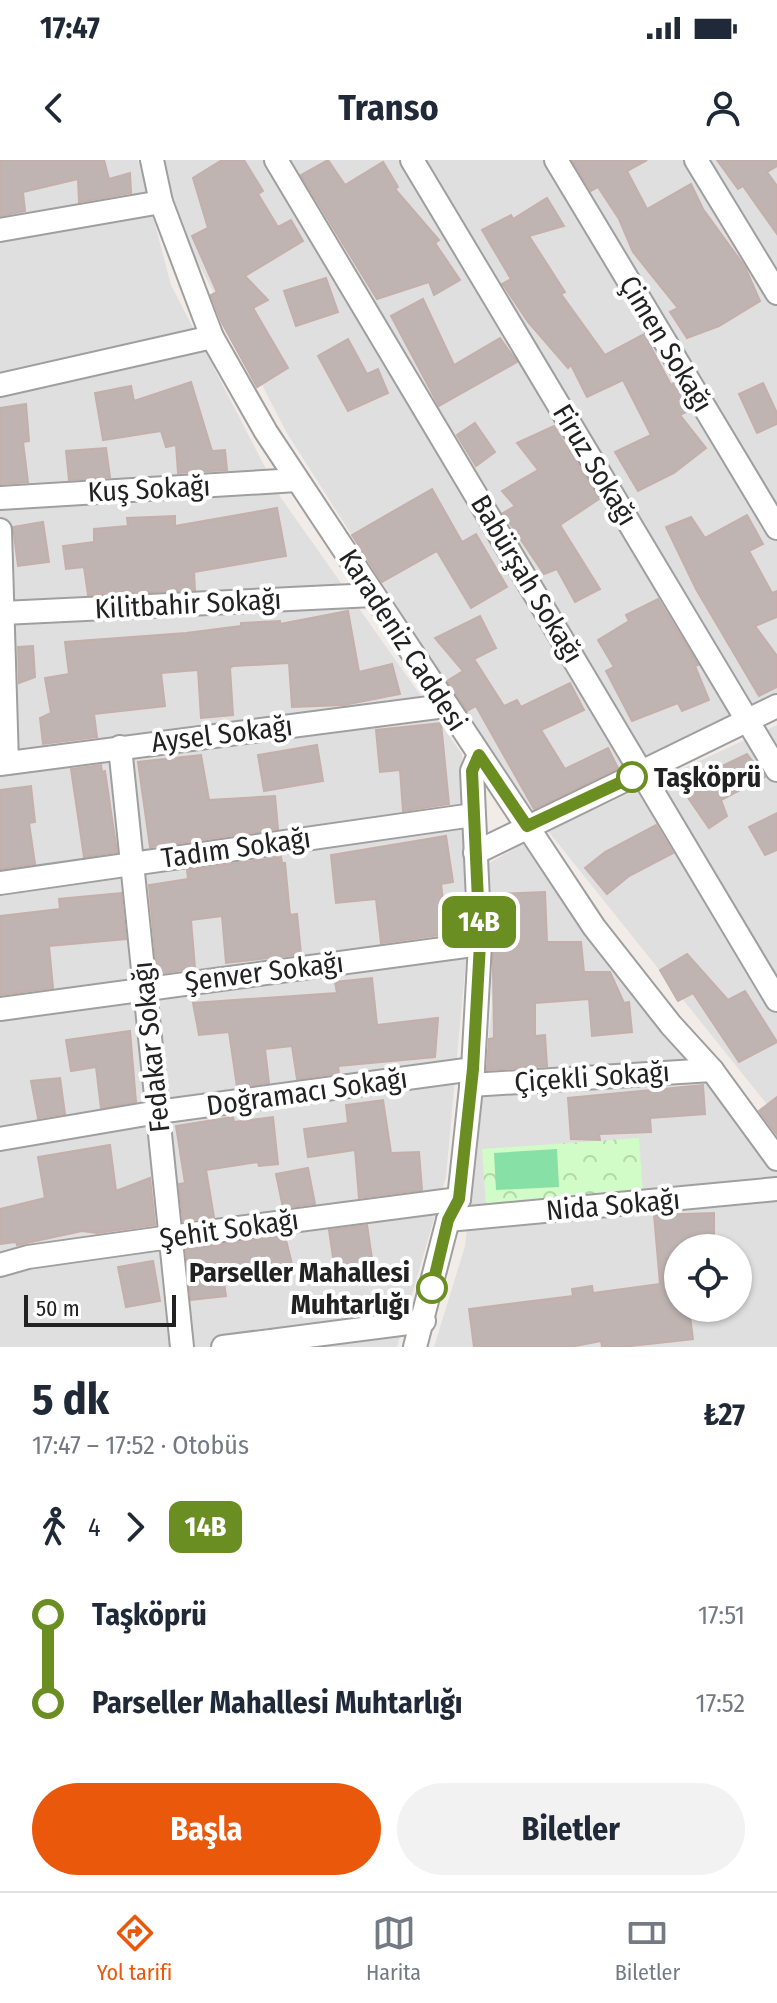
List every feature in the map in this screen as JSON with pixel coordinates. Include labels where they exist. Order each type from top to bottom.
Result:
[{"type":"street","name":"Karadeniz Caddesi","points":[[152,160],[161,202],[212,337],[297,480],[594,927],[773,1147]]},
{"type":"street","name":"Babürşah Sokağı","points":[[276,160],[777,1000]]},
{"type":"street","name":"Firuz Sokağı","points":[[412,160],[777,770]]},
{"type":"street","name":"Çimen Sokağı","points":[[556,160],[777,528]]},
{"type":"street","points":[[696,160],[777,293]]},
{"type":"street","points":[[0,230],[161,202]]},
{"type":"street","points":[[0,385],[212,337]]},
{"type":"street","name":"Kuş Sokağı","points":[[0,498],[297,480]]},
{"type":"street","points":[[0,530],[4,763]]},
{"type":"street","name":"Kilitbahir Sokağı","points":[[3,613],[373,595]]},
{"type":"street","name":"Aysel Sokağı","points":[[4,763],[445,706]]},
{"type":"street","points":[[475,853],[777,706]]},
{"type":"street","name":"Fedakar Sokağı","points":[[120,747],[182,1347]]},
{"type":"street","points":[[415,1347],[448,1220],[459,1199],[472,1077],[480,944],[472,771],[479,755]]},
{"type":"street","name":"Tadım Sokağı","points":[[0,883],[473,815]]},
{"type":"street","name":"Şenver Sokağı","points":[[0,1009],[480,944]]},
{"type":"street","name":"Çiçekli Sokağı","points":[[472,1077],[712,1070]]},
{"type":"street","name":"Doğramacı Sokağı","points":[[0,1139],[158,1112],[472,1077]]},
{"type":"street","name":"Nida Sokağı","points":[[448,1220],[777,1189]]},
{"type":"street","name":"Şehit Sokağı","points":[[0,1265],[28,1257],[459,1199]]},
{"type":"street","points":[[223,1347],[424,1321]]},
{"type":"shaded area","points":[[0,160],[138,160],[171,285],[281,498],[462,754],[466,959],[446,1177],[397,1347],[0,1347]]},
{"type":"shaded area","points":[[164,160],[777,160],[777,696],[529,813],[288,435],[181,230]]},
{"type":"shaded area","points":[[777,725],[777,1117],[548,831]]},
{"type":"shaded area","points":[[523,844],[777,1168],[777,1347],[434,1347],[465,1246],[492,1006],[484,866]]},
{"type":"green space","points":[[639,1138],[643,1194],[486,1205],[482,1149]]},
{"type":"green space","points":[[557,1149],[559,1187],[496,1190],[494,1153]]},
{"type":"building","points":[[0,160],[104,160],[109,179],[130,173],[131,193],[79,202],[78,179],[23,192],[25,211],[0,216]]},
{"type":"building","points":[[222,160],[244,160],[263,191],[258,194],[278,227],[291,220],[303,241],[245,276],[268,300],[253,308],[288,368],[257,387],[222,323],[211,295],[217,292],[192,236],[208,228],[193,178]]},
{"type":"building","points":[[328,160],[345,185],[383,162],[398,187],[395,189],[439,240],[435,243],[460,280],[434,295],[429,282],[377,299],[301,175]]},
{"type":"building","points":[[572,160],[647,160],[627,171],[647,209],[691,184],[703,209],[745,267],[760,301],[719,326],[687,338],[670,312],[678,308],[633,252],[619,219],[598,187],[591,191]]},
{"type":"building","points":[[717,160],[777,160],[777,166],[767,172],[777,186],[777,234],[743,186],[738,189]]},
{"type":"building","points":[[547,198],[564,226],[529,236],[565,292],[561,294],[605,355],[644,334],[671,385],[674,383],[690,410],[680,415],[706,448],[674,473],[638,491],[615,452],[651,435],[623,380],[587,397],[571,365],[568,368],[528,322],[502,284],[511,279],[482,230],[511,215],[513,219]]},
{"type":"building","points":[[326,278],[338,312],[296,326],[284,291]]},
{"type":"building","points":[[423,299],[454,365],[500,338],[517,362],[439,406],[391,316]]},
{"type":"building","points":[[348,339],[367,374],[378,369],[388,393],[348,411],[318,356]]},
{"type":"building","points":[[191,382],[212,451],[225,450],[227,470],[178,473],[176,445],[166,447],[161,431],[103,440],[95,393],[131,386],[134,401]]},
{"type":"building","points":[[763,383],[777,413],[777,424],[757,433],[739,394]]},
{"type":"building","points":[[26,404],[29,441],[23,442],[28,482],[0,484],[0,408]]},
{"type":"building","points":[[475,423],[495,452],[476,466],[457,435]]},
{"type":"building","points":[[554,426],[599,499],[560,525],[600,589],[575,602],[557,569],[544,574],[503,513],[515,506],[502,491],[538,470],[517,443]]},
{"type":"building","points":[[106,448],[110,477],[69,480],[66,451]]},
{"type":"building","points":[[432,489],[462,542],[476,534],[507,587],[471,608],[437,551],[382,582],[352,535]]},
{"type":"building","points":[[277,508],[286,556],[194,572],[195,590],[88,595],[84,567],[66,569],[63,546],[94,542],[94,529],[128,526],[127,518],[175,516],[175,526]]},
{"type":"building","points":[[747,515],[763,544],[749,551],[772,593],[777,591],[777,617],[755,626],[777,656],[777,687],[759,696],[696,589],[666,527],[691,517],[705,538]]},
{"type":"building","points":[[43,522],[49,562],[18,566],[13,527]]},
{"type":"building","points":[[658,599],[698,665],[695,666],[709,700],[682,711],[678,703],[632,721],[606,671],[614,667],[598,640],[629,621],[626,615]]},
{"type":"building","points":[[348,611],[359,672],[392,664],[400,694],[344,705],[292,707],[289,663],[233,666],[230,668],[233,715],[201,718],[198,670],[161,673],[165,706],[94,714],[97,737],[43,744],[40,718],[51,713],[45,678],[69,674],[65,642],[186,633],[241,626],[241,623],[280,621],[280,624]]},
{"type":"building","points":[[480,616],[496,648],[474,659],[504,706],[517,700],[521,707],[570,683],[584,710],[541,730],[565,769],[608,748],[618,768],[534,809],[476,706],[467,711],[447,681],[463,671],[435,638]]},
{"type":"building","points":[[33,646],[35,677],[19,683],[18,647]]},
{"type":"building","points":[[441,723],[449,804],[403,811],[400,770],[380,772],[376,730]]},
{"type":"building","points":[[317,745],[323,781],[264,791],[258,755]]},
{"type":"building","points":[[747,754],[765,777],[721,800],[727,816],[709,828],[680,786],[720,771],[718,768]]},
{"type":"building","points":[[201,755],[209,800],[275,796],[278,829],[150,847],[138,762]]},
{"type":"building","points":[[101,765],[102,772],[105,771],[117,852],[84,857],[71,769]]},
{"type":"building","points":[[31,786],[35,822],[29,823],[35,864],[0,869],[0,790]]},
{"type":"building","points":[[777,813],[777,850],[765,855],[749,827]]},
{"type":"building","points":[[656,825],[673,853],[629,876],[607,894],[585,868],[605,852]]},
{"type":"building","points":[[446,836],[453,882],[441,884],[447,934],[381,943],[376,899],[336,903],[331,855]]},
{"type":"building","points":[[281,857],[282,863],[285,863],[290,915],[297,914],[301,954],[226,963],[222,916],[191,920],[195,968],[157,974],[149,885],[188,879],[187,870]]},
{"type":"building","points":[[545,892],[547,942],[581,942],[584,972],[610,972],[624,1003],[629,1002],[632,1032],[592,1036],[589,999],[535,1003],[535,1036],[545,1035],[547,1066],[487,1070],[489,1039],[494,1038],[492,894]]},
{"type":"building","points":[[121,893],[126,939],[49,946],[53,988],[0,995],[0,916],[60,909],[59,899]]},
{"type":"building","points":[[687,954],[728,1000],[745,991],[777,1042],[739,1062],[693,993],[678,1001],[660,970]]},
{"type":"building","points":[[372,978],[377,1025],[438,1018],[435,1057],[338,1066],[339,1073],[297,1079],[292,1046],[265,1049],[269,1083],[237,1087],[229,1032],[199,1035],[193,1003],[337,993],[335,982]]},
{"type":"building","points":[[130,1031],[136,1102],[101,1108],[96,1067],[71,1071],[66,1040]]},
{"type":"building","points":[[60,1078],[65,1114],[38,1118],[31,1081]]},
{"type":"building","points":[[703,1085],[705,1114],[650,1118],[651,1132],[599,1134],[600,1140],[571,1139],[568,1098]]},
{"type":"building","points":[[777,1097],[777,1135],[759,1111]]},
{"type":"building","points":[[383,1100],[391,1153],[419,1152],[422,1190],[359,1198],[355,1150],[308,1157],[304,1129],[348,1123],[346,1105]]},
{"type":"building","points":[[233,1117],[234,1122],[273,1117],[278,1164],[259,1166],[258,1162],[206,1170],[214,1217],[183,1221],[179,1184],[185,1183],[176,1126]]},
{"type":"building","points":[[110,1145],[116,1191],[150,1178],[155,1225],[97,1233],[82,1231],[17,1245],[16,1242],[0,1244],[0,1209],[45,1198],[38,1157]]},
{"type":"building","points":[[308,1168],[315,1204],[283,1208],[276,1174]]},
{"type":"building","points":[[714,1213],[714,1234],[664,1234],[664,1322],[691,1322],[693,1339],[622,1347],[602,1347],[601,1341],[570,1347],[474,1347],[469,1309],[573,1296],[572,1289],[592,1286],[593,1293],[660,1284],[654,1215]]},
{"type":"building","points":[[367,1225],[373,1265],[335,1271],[329,1230]]},
{"type":"building","points":[[285,1236],[294,1272],[224,1283],[226,1296],[191,1300],[186,1249]]},
{"type":"building","points":[[153,1261],[160,1301],[126,1307],[118,1267]]},
{"type":"bus line","name":"14B","points":[[432,1288],[448,1220],[459,1199],[473,1069],[480,944],[472,771],[479,755],[527,826],[632,777]]},
{"type":"place","name":"Taşköprü","points":[[632,777]]},
{"type":"place","name":"Parseller Mahallesi Muhtarlığı","points":[[432,1288]]}]
